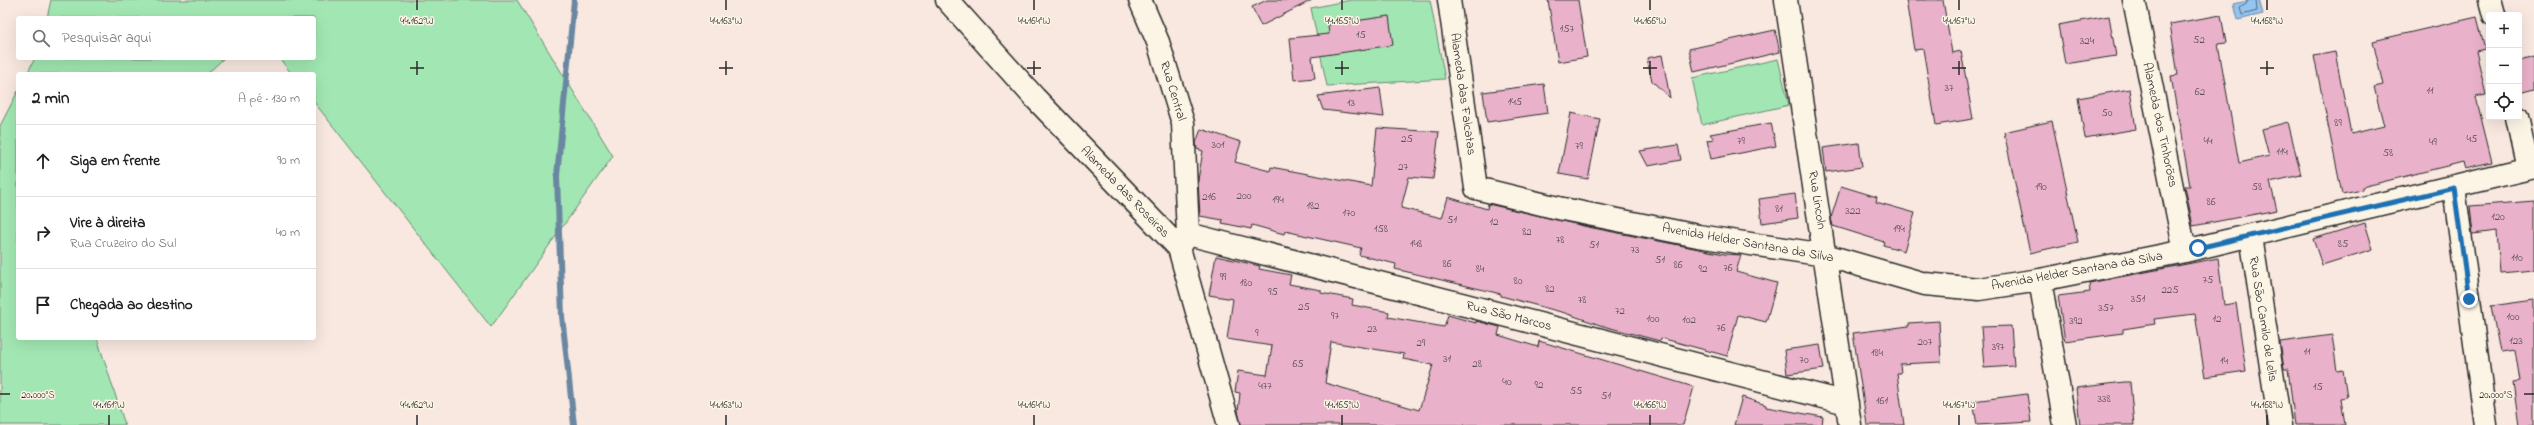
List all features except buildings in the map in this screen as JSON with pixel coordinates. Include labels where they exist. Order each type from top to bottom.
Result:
[{"type":"street","name":"Alameda das Roseiras","points":[[947,0],[1035,98],[1184,241],[1229,425]]},
{"type":"street","name":"Rua Central","points":[[1140,0],[1158,42],[1183,123],[1184,241]]},
{"type":"street","name":"Alameda das Falcatas","points":[[1449,0],[1476,188]]},
{"type":"street","name":"Rua Lincoln","points":[[1786,0],[1850,425]]},
{"type":"street","name":"Alameda dos Tinhorões","points":[[2134,0],[2185,251]]},
{"type":"street","points":[[2490,0],[2493,12]]},
{"type":"street","points":[[2518,120],[2531,168]]},
{"type":"street","name":"Avenida Helder Santana da Silva","points":[[1476,188],[1558,208],[1698,236],[1825,255],[1925,284],[1979,288],[2040,280],[2185,251],[2454,188],[2531,168]]},
{"type":"street","points":[[2454,188],[2486,425]]},
{"type":"street","name":"Rua São Camilo de Lelis","points":[[2251,236],[2280,425]]},
{"type":"street","name":"Rua São Marcos","points":[[1184,241],[1847,403]]},
{"type":"street","points":[[2040,280],[2065,425]]},
{"type":"green space","points":[[51,0],[517,0],[613,156],[491,327],[316,105],[316,72],[290,72],[281,60],[316,60],[316,16],[47,16]]},
{"type":"green space","points":[[1351,0],[1430,0],[1445,79],[1327,86],[1311,8]]},
{"type":"green space","points":[[1778,59],[1789,105],[1702,125],[1692,78]]},
{"type":"green space","points":[[34,60],[222,60],[209,72],[28,72]]},
{"type":"green space","points":[[16,95],[16,340],[98,340],[125,425],[0,425],[0,126]]},
{"type":"water","points":[[2251,0],[2259,0],[2263,14],[2238,20],[2234,4]]},
{"type":"waterway","points":[[574,0],[557,176],[562,316],[574,425]]},
{"type":"route","points":[[2198,248],[2454,188],[2469,299]]}]
